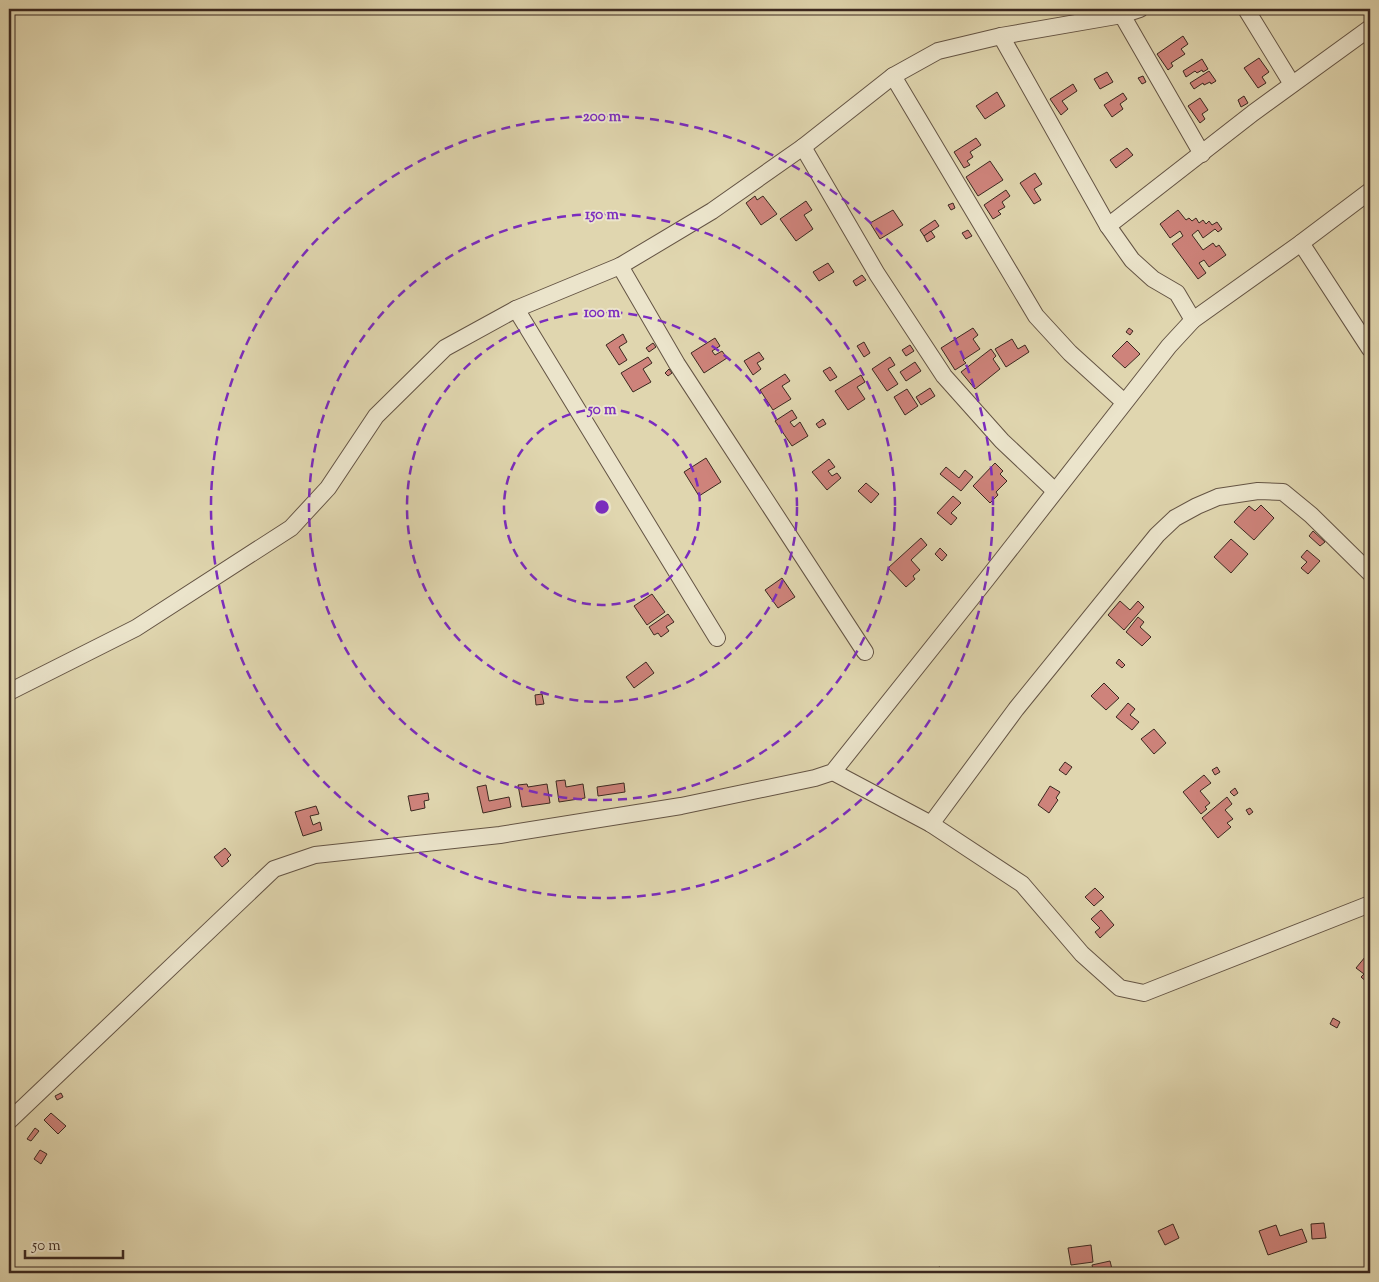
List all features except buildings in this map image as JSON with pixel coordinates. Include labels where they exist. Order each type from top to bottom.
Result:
[{"type":"street","points":[[9,692],[136,628],[291,528],[328,488],[376,416],[445,348],[516,309],[620,266],[712,211],[803,146],[893,76],[938,51],[1002,36],[1122,15],[1140,9]]},
{"type":"street","points":[[1246,9],[1292,84]]},
{"type":"street","points":[[1122,15],[1202,154]]},
{"type":"street","points":[[1108,226],[1292,84],[1370,28]]},
{"type":"street","points":[[1002,36],[1108,226],[1132,260],[1153,279],[1177,293],[1194,320]]},
{"type":"street","points":[[893,76],[1036,316],[1070,353],[1124,402]]},
{"type":"street","points":[[803,146],[877,274],[944,376],[1002,441],[1055,491]]},
{"type":"street","points":[[9,1121],[274,869],[315,855],[500,835],[681,806],[815,778],[834,772],[1169,346],[1194,320],[1301,244],[1370,191]]},
{"type":"street","points":[[1301,244],[1370,349]]},
{"type":"street","points":[[620,266],[677,364],[865,652]]},
{"type":"street","points":[[516,309],[717,638]]},
{"type":"street","points":[[931,824],[1022,702],[1157,535],[1175,518],[1218,496],[1258,491],[1283,492],[1311,515],[1370,573]]},
{"type":"street","points":[[834,772],[931,824],[1022,884],[1082,954],[1120,988],[1144,993],[1370,904]]}]
